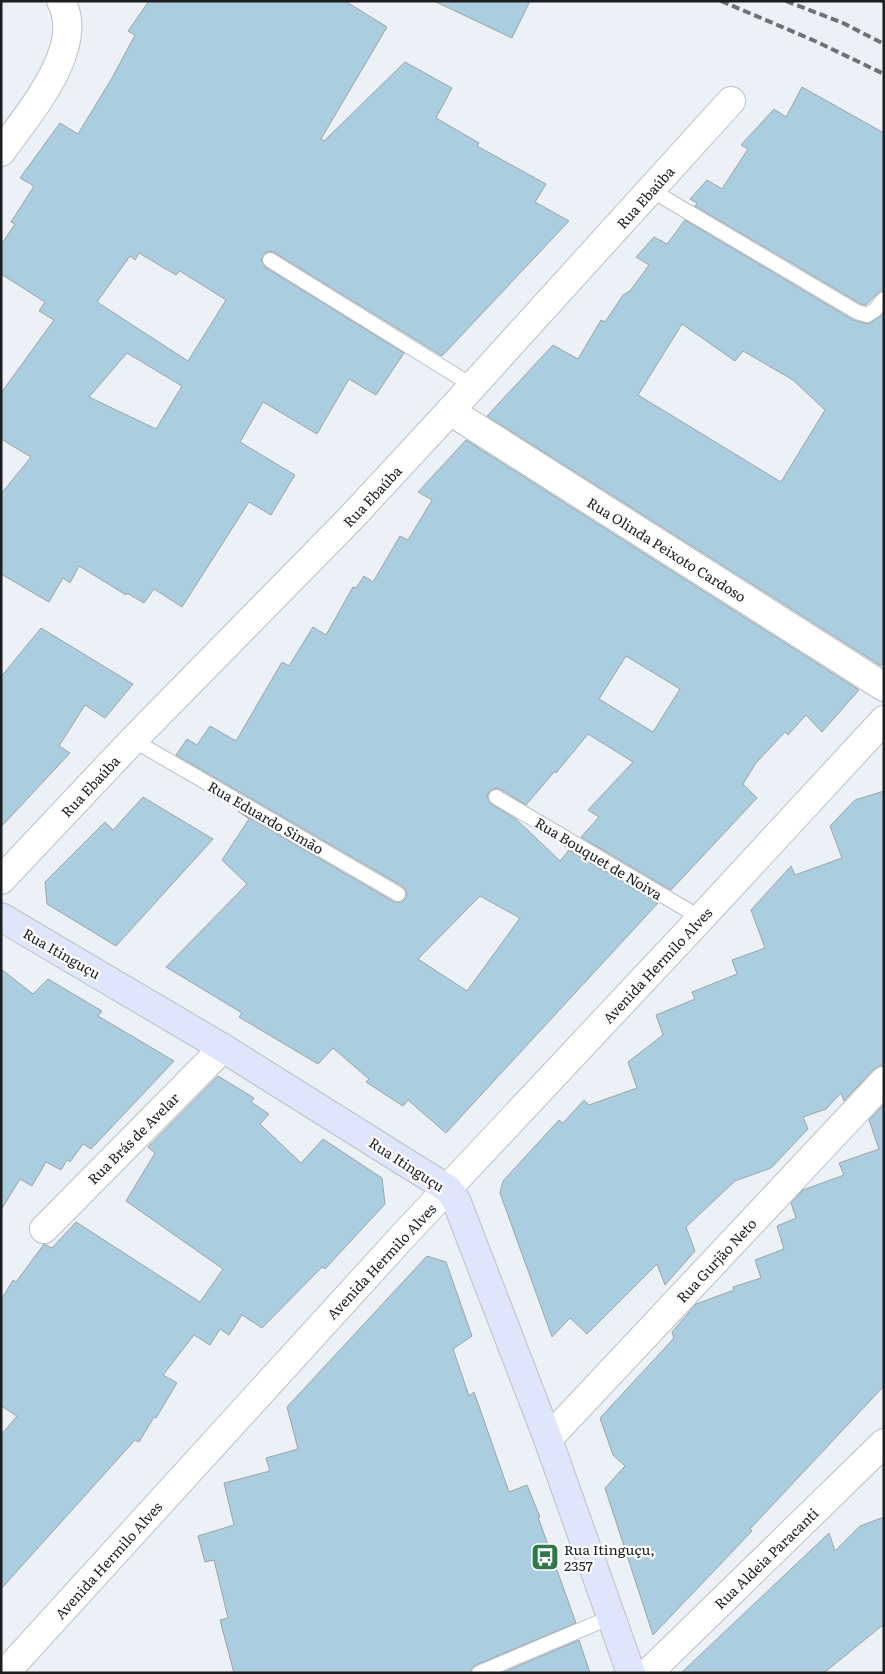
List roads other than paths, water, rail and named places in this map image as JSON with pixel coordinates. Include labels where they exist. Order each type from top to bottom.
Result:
[{"type":"main road","name":"Rua Itinguçu","points":[[1,917],[223,1048],[448,1189],[456,1200],[548,1439],[631,1673]]},
{"type":"street","points":[[1,152],[52,81],[67,41],[68,4]]},
{"type":"street","name":"Rua Ebaúba","points":[[1,880],[133,740],[350,519],[731,101]]},
{"type":"street","name":"Rua Olinda Peixoto Cardoso","points":[[450,411],[884,687]]},
{"type":"street","name":"Avenida Hermilo Alves","points":[[5,1673],[403,1236],[884,720]]},
{"type":"street","name":"Rua Brás de Avelar","points":[[44,1229],[223,1048]]},
{"type":"street","name":"Rua Gurjão Neto","points":[[548,1439],[884,1081]]},
{"type":"street","name":"Rua Aldeia Paracanti","points":[[648,1673],[884,1443]]},
{"type":"lane","points":[[651,190],[857,312],[867,315],[875,310],[884,299]]},
{"type":"lane","points":[[270,260],[473,386]]},
{"type":"lane","name":"Rua Eduardo Simão","points":[[133,740],[398,894]]},
{"type":"lane","name":"Rua Bouquet de Noiva","points":[[496,798],[701,918]]},
{"type":"lane","points":[[479,1673],[611,1617]]},
{"type":"railway","points":[[721,1],[815,41],[884,74]]},
{"type":"railway","points":[[786,1],[843,23],[884,44]]},
{"type":"place","name":"Rua Itinguçu, 2357","points":[[545,1557]]}]
